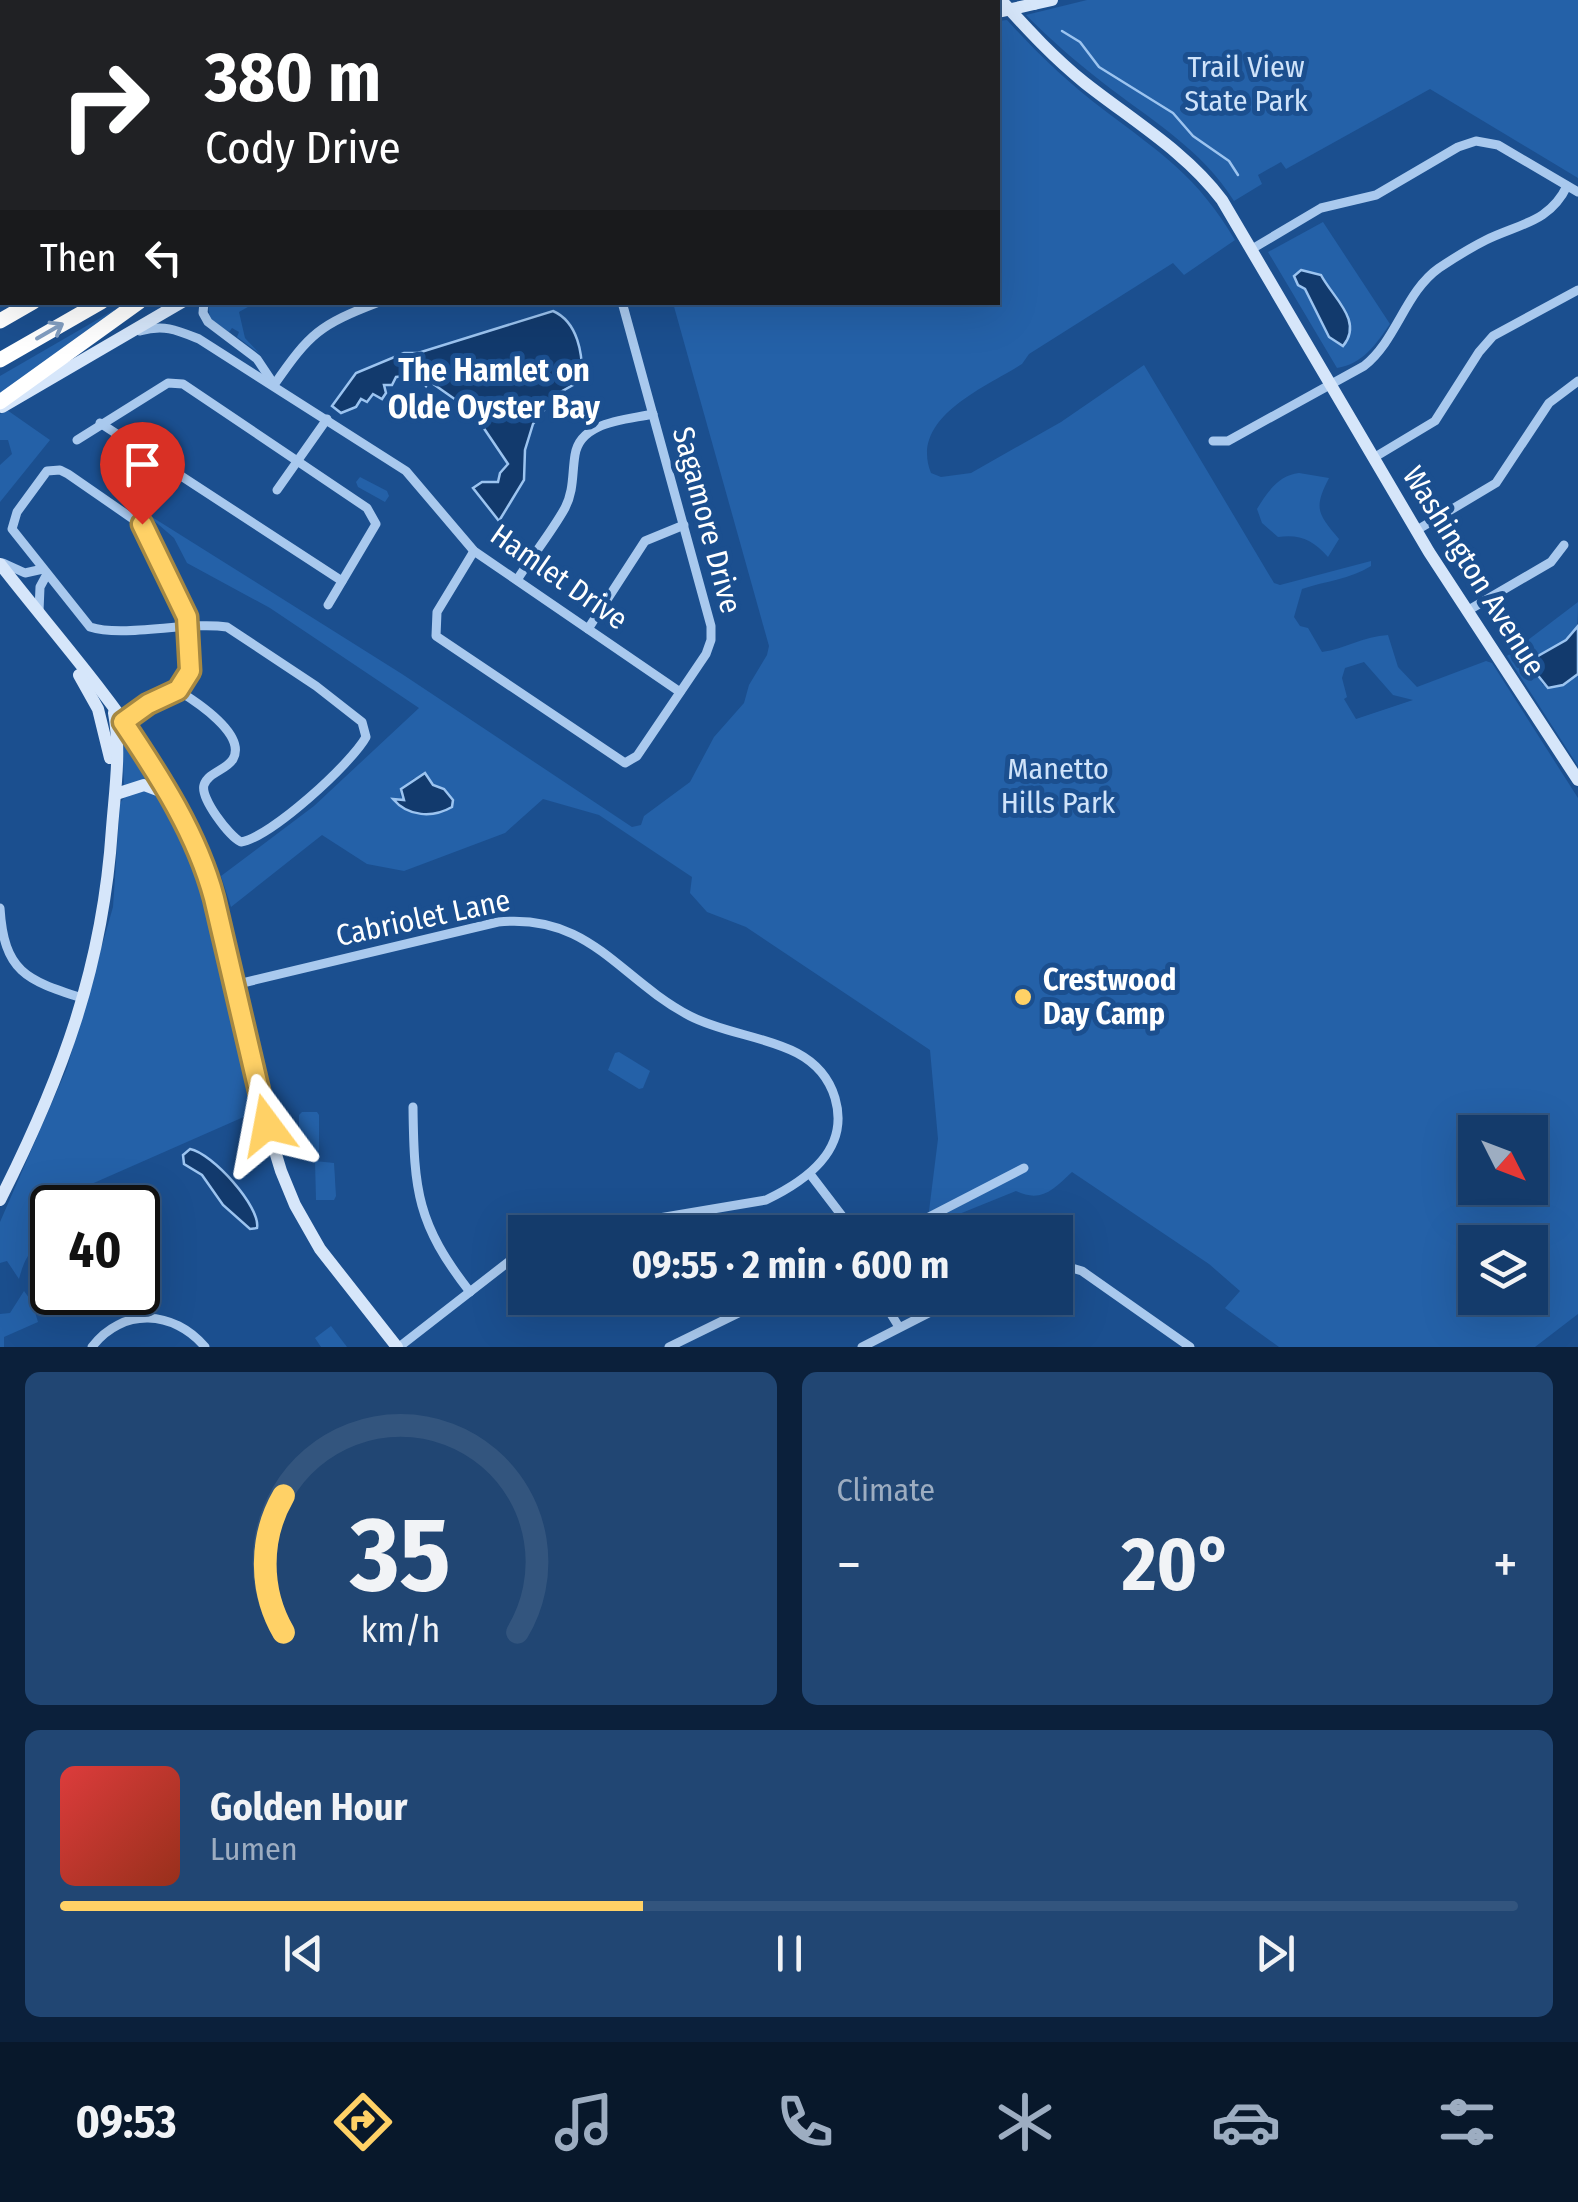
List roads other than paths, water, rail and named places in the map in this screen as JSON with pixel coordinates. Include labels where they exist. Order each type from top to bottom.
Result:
[{"type":"highway","points":[[0,321],[28,305]]},
{"type":"highway","points":[[0,360],[96,305]]},
{"type":"highway","points":[[0,405],[135,305]]},
{"type":"main road","name":"Washington Avenue","points":[[1001,0],[1062,64],[1198,170],[1226,205],[1417,530],[1578,780]]},
{"type":"main road","points":[[1000,12],[1052,0]]},
{"type":"main road","points":[[0,405],[177,305]]},
{"type":"main road","points":[[0,562],[112,707],[120,726],[168,794],[203,862],[267,1125],[295,1205],[320,1248],[398,1347]]},
{"type":"main road","points":[[62,641],[95,702],[108,742],[112,823]]},
{"type":"main road","points":[[0,1200],[48,1101],[82,998],[108,894],[120,726]]},
{"type":"main road","points":[[116,794],[144,785],[168,794]]},
{"type":"street","points":[[1252,248],[1321,208],[1376,195],[1458,147],[1476,141],[1498,144],[1578,192]]},
{"type":"street","points":[[1213,441],[1228,441],[1364,366],[1380,352],[1435,270],[1490,238],[1514,231],[1549,212],[1566,186]]},
{"type":"street","points":[[1375,458],[1435,421],[1493,336],[1578,290]]},
{"type":"street","points":[[202,341],[213,326],[203,313],[204,305]]},
{"type":"street","points":[[274,385],[303,342],[335,319],[371,305]]},
{"type":"street","name":"Sagamore Drive","points":[[474,551],[436,612],[436,636],[625,762],[636,756],[712,640],[712,626],[623,305]]},
{"type":"street","name":"Hamlet Drive","points":[[127,335],[158,326],[172,328],[202,341],[260,380],[274,385],[406,472],[474,551],[680,692]]},
{"type":"street","name":"Hamlet Drive","points":[[213,326],[256,359],[274,385]]},
{"type":"street","points":[[1417,530],[1496,483],[1549,403],[1578,381]]},
{"type":"street","points":[[77,440],[168,383],[184,384],[367,508],[376,524],[328,605]]},
{"type":"street","points":[[517,580],[565,508],[575,451],[586,436],[600,425],[653,414]]},
{"type":"street","points":[[278,490],[326,420]]},
{"type":"street","points":[[100,424],[342,580]]},
{"type":"street","points":[[108,742],[120,726],[148,704],[178,690],[190,671],[188,626],[187,617],[146,528],[60,470],[42,474],[12,523],[16,535],[90,627],[107,630],[188,626],[222,626],[232,629],[362,722],[366,737],[296,809],[252,839],[241,842],[225,829],[204,793],[209,777],[235,756],[233,742],[212,710],[178,690]]},
{"type":"street","points":[[588,629],[645,542],[684,524]]},
{"type":"street","points":[[1467,611],[1551,562],[1564,544]]},
{"type":"street","points":[[0,562],[24,573],[45,572]]},
{"type":"street","points":[[39,614],[45,572]]},
{"type":"street","points":[[0,908],[2,934],[12,960],[29,979],[82,998]]},
{"type":"street","name":"Cabriolet Lane","points":[[234,984],[498,922],[522,920],[565,928],[689,1015],[794,1051],[825,1074],[839,1110],[839,1127],[835,1143],[810,1174],[766,1200],[677,1215]]},
{"type":"street","points":[[413,1107],[414,1166],[421,1212],[438,1248],[470,1292]]},
{"type":"street","points":[[933,1215],[1024,1168]]},
{"type":"street","points":[[810,1174],[841,1215]]},
{"type":"street","points":[[398,1347],[508,1262]]},
{"type":"street","points":[[1073,1268],[1190,1347]]},
{"type":"street","points":[[669,1347],[734,1315]]},
{"type":"street","points":[[891,1315],[898,1327]]},
{"type":"street","points":[[862,1347],[923,1315]]},
{"type":"street","points":[[92,1347],[117,1324],[150,1317],[182,1326],[205,1347]]},
{"type":"waterway","points":[[1062,31],[1080,42],[1099,67],[1173,113],[1193,136],[1229,161],[1238,175]]},
{"type":"place","name":"Crestwood Day Camp","points":[[1023,997]]},
{"type":"district","name":"The Hamlet on Olde Oyster Bay","points":[[494,388]]},
{"type":"park label","name":"Trail View State Park","points":[[1246,84]]},
{"type":"park label","name":"Manetto Hills Park","points":[[1058,786]]}]
